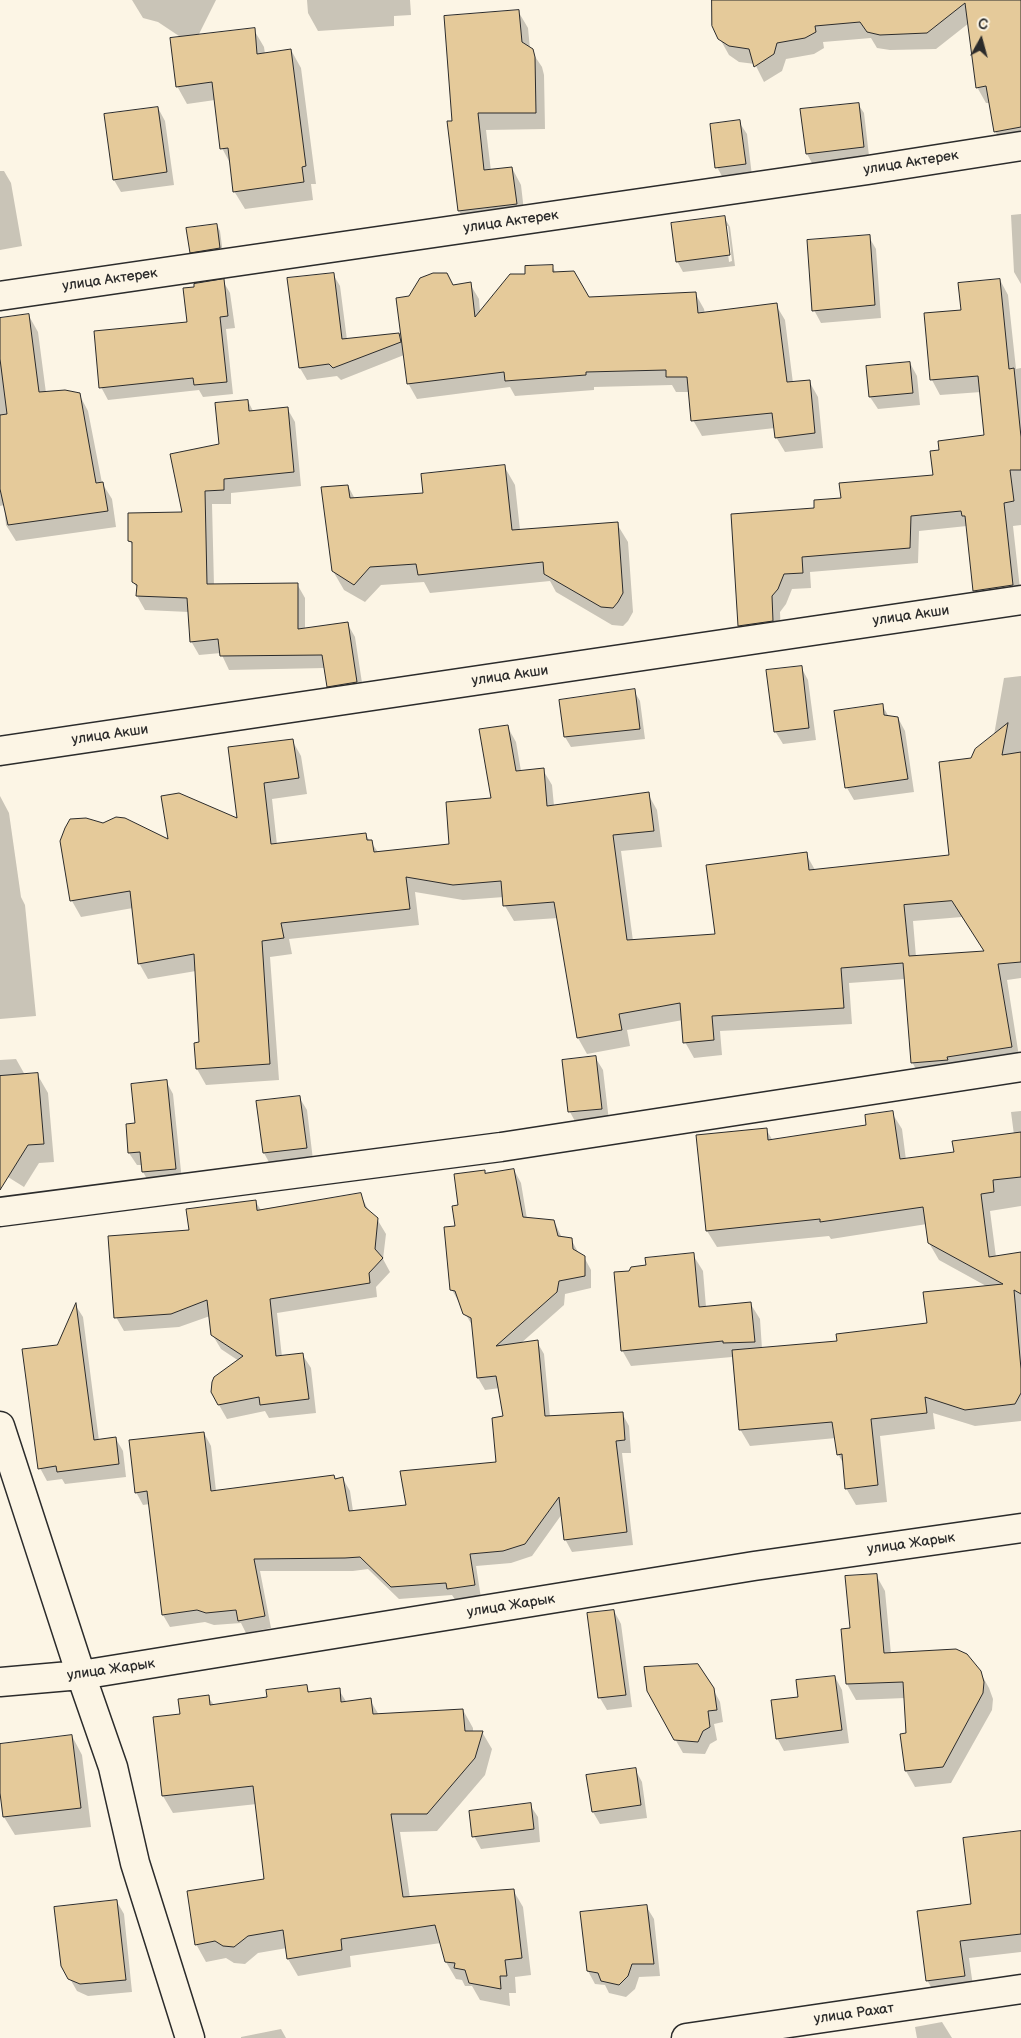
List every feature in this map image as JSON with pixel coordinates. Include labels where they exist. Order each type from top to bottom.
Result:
[{"type":"street","name":"улица Актерек","points":[[0,296],[1021,146]]},
{"type":"street","name":"улица Акши","points":[[0,751],[1021,600]]},
{"type":"street","points":[[0,1212],[501,1148],[1021,1067]]},
{"type":"street","points":[[0,1426],[81,1676],[113,1767],[135,1863],[190,2038]]},
{"type":"street","name":"улица Жарык","points":[[0,1682],[81,1676],[744,1568],[1021,1528]]},
{"type":"street","name":"улица Рахат","points":[[686,2038],[1021,1989]]},
{"type":"building","points":[[712,0],[1021,0],[1021,127],[994,132],[986,86],[976,88],[965,3],[927,33],[880,35],[867,32],[860,22],[815,26],[816,32],[805,38],[777,43],[774,54],[754,67],[749,49],[729,46],[718,39],[712,26]]},
{"type":"building","points":[[519,10],[522,42],[533,49],[535,57],[536,113],[478,113],[484,170],[512,167],[517,204],[458,211],[447,121],[452,121],[444,16]]},
{"type":"building","points":[[255,28],[257,54],[291,49],[306,166],[302,167],[304,182],[233,192],[228,148],[220,149],[212,82],[176,87],[170,38]]},
{"type":"building","points":[[859,103],[864,147],[806,154],[800,109]]},
{"type":"building","points":[[158,107],[167,172],[113,180],[104,114]]},
{"type":"building","points":[[740,120],[746,164],[715,168],[710,124]]},
{"type":"building","points":[[725,216],[730,255],[676,262],[671,223]]},
{"type":"building","points":[[217,224],[220,248],[190,253],[186,228]]},
{"type":"building","points":[[870,235],[875,305],[812,311],[807,240]]},
{"type":"building","points":[[553,265],[553,272],[574,271],[589,297],[696,292],[698,313],[777,303],[787,382],[810,380],[815,433],[775,438],[772,413],[691,421],[687,377],[666,377],[666,370],[586,372],[586,375],[505,381],[504,372],[407,384],[396,298],[409,296],[420,278],[433,273],[447,273],[453,285],[471,282],[475,317],[510,274],[525,274],[525,266]]},
{"type":"building","points":[[334,273],[342,339],[399,333],[401,342],[333,368],[329,364],[299,368],[287,278]]},
{"type":"building","points":[[224,279],[228,316],[220,317],[227,382],[194,385],[193,378],[99,388],[94,331],[187,322],[183,288],[194,287],[194,284]]},
{"type":"building","points":[[1000,279],[1009,369],[1014,368],[1021,437],[1021,470],[1010,470],[1014,501],[1004,503],[1013,585],[973,591],[965,516],[962,516],[961,511],[911,516],[910,548],[802,557],[803,573],[784,574],[778,589],[772,596],[773,621],[738,626],[731,514],[814,508],[814,500],[841,498],[839,483],[933,475],[930,451],[939,450],[938,441],[984,435],[978,376],[930,380],[924,313],[961,310],[958,283]]},
{"type":"building","points":[[29,314],[39,392],[65,390],[80,393],[96,483],[103,482],[108,511],[8,525],[0,489],[0,415],[7,414],[0,359],[0,318]]},
{"type":"building","points":[[910,362],[913,393],[869,397],[866,366]]},
{"type":"building","points":[[248,400],[249,411],[288,407],[294,472],[224,479],[224,490],[205,491],[207,584],[298,583],[298,629],[348,622],[357,682],[327,687],[322,655],[220,656],[218,639],[190,642],[187,598],[136,596],[137,585],[132,582],[132,542],[128,541],[128,513],[182,512],[170,454],[219,444],[215,403]]},
{"type":"building","points":[[505,465],[512,530],[618,522],[623,593],[613,608],[601,607],[544,574],[543,562],[418,575],[416,564],[370,567],[354,585],[332,571],[321,487],[348,485],[350,498],[423,493],[421,474]]},
{"type":"building","points":[[802,666],[809,728],[774,732],[766,670]]},
{"type":"building","points":[[635,689],[640,729],[564,737],[559,700]]},
{"type":"building","points":[[883,704],[884,715],[898,717],[908,779],[845,788],[834,711]]},
{"type":"building","points":[[1008,723],[1002,755],[1021,752],[1021,962],[998,964],[1012,1047],[947,1057],[948,1060],[911,1063],[903,963],[841,968],[844,1008],[712,1016],[714,1040],[683,1043],[680,1003],[619,1014],[622,1030],[577,1038],[554,902],[503,906],[501,881],[453,885],[406,877],[410,909],[281,923],[284,938],[262,941],[270,1064],[196,1069],[194,1043],[199,1042],[194,954],[138,964],[130,891],[70,901],[60,841],[70,819],[86,818],[103,823],[116,817],[125,818],[168,839],[161,796],[179,793],[237,818],[228,747],[293,739],[299,778],[264,783],[271,844],[366,833],[367,840],[372,840],[374,852],[449,844],[446,802],[491,798],[479,729],[508,725],[516,771],[544,768],[547,806],[649,792],[654,831],[613,835],[627,940],[715,934],[706,865],[807,852],[809,870],[949,855],[939,762],[971,758],[975,749]],"holes":[[[952,901],[984,951],[909,956],[904,905]]]},
{"type":"building","points":[[596,1056],[602,1109],[568,1112],[562,1060]]},
{"type":"building","points":[[38,1073],[44,1144],[28,1145],[0,1190],[0,1076]]},
{"type":"building","points":[[167,1080],[176,1169],[142,1172],[140,1152],[128,1153],[126,1124],[135,1123],[131,1084]]},
{"type":"building","points":[[300,1096],[307,1148],[263,1153],[256,1101]]},
{"type":"building","points":[[893,1111],[900,1159],[954,1152],[952,1141],[1021,1132],[1021,1177],[993,1180],[994,1192],[981,1194],[989,1257],[1021,1252],[1021,1294],[1014,1290],[1021,1369],[1021,1393],[1015,1404],[965,1410],[925,1397],[927,1413],[871,1419],[878,1485],[845,1489],[842,1454],[837,1455],[832,1422],[739,1430],[732,1350],[837,1341],[836,1334],[927,1323],[923,1292],[1003,1284],[928,1243],[923,1207],[820,1222],[820,1219],[706,1231],[696,1135],[767,1128],[768,1140],[866,1125],[865,1115]]},
{"type":"building","points":[[514,1169],[523,1217],[554,1220],[558,1236],[572,1238],[573,1249],[585,1256],[585,1276],[559,1281],[557,1292],[496,1346],[538,1340],[545,1416],[623,1412],[625,1440],[616,1441],[627,1532],[564,1540],[559,1497],[525,1544],[503,1551],[470,1554],[475,1585],[447,1589],[446,1583],[391,1587],[360,1557],[254,1559],[265,1616],[238,1621],[236,1610],[206,1613],[197,1610],[162,1615],[147,1491],[135,1493],[129,1440],[204,1432],[211,1491],[334,1475],[335,1479],[343,1477],[349,1511],[406,1505],[400,1471],[496,1462],[492,1418],[503,1416],[496,1376],[477,1378],[471,1318],[463,1314],[455,1291],[450,1290],[444,1227],[455,1226],[452,1206],[458,1205],[454,1174],[485,1170],[485,1173]]},
{"type":"building","points":[[361,1193],[365,1207],[378,1218],[375,1249],[383,1258],[369,1273],[370,1283],[270,1299],[276,1356],[303,1353],[309,1399],[260,1405],[259,1397],[218,1405],[211,1392],[214,1377],[243,1356],[211,1335],[207,1300],[171,1314],[114,1318],[108,1236],[189,1230],[186,1209],[256,1200],[257,1210]]},
{"type":"building","points":[[694,1253],[699,1307],[751,1302],[755,1342],[723,1343],[723,1341],[621,1351],[614,1272],[629,1271],[631,1267],[646,1265],[645,1258]]},
{"type":"building","points":[[76,1303],[94,1440],[116,1437],[119,1464],[57,1472],[56,1466],[38,1469],[22,1349],[57,1345]]},
{"type":"building","points":[[877,1574],[884,1653],[956,1649],[967,1654],[981,1671],[984,1682],[983,1693],[943,1767],[905,1771],[900,1734],[906,1733],[903,1682],[846,1684],[841,1629],[850,1628],[845,1576]]},
{"type":"building","points":[[614,1610],[626,1695],[598,1698],[587,1613]]},
{"type":"building","points":[[698,1664],[714,1688],[717,1710],[708,1711],[710,1727],[703,1731],[698,1742],[674,1740],[647,1691],[644,1667]]},
{"type":"building","points":[[835,1676],[842,1730],[776,1739],[771,1700],[798,1697],[796,1680]]},
{"type":"building","points":[[307,1685],[308,1692],[340,1688],[341,1702],[371,1698],[373,1714],[463,1709],[465,1731],[483,1731],[475,1758],[427,1814],[391,1814],[403,1897],[514,1889],[522,1958],[505,1960],[507,1976],[500,1976],[501,1989],[469,1983],[465,1970],[454,1968],[455,1963],[445,1962],[435,1925],[341,1939],[342,1950],[287,1959],[283,1930],[248,1936],[234,1947],[223,1946],[215,1941],[195,1945],[187,1891],[264,1879],[253,1786],[162,1796],[153,1717],[180,1714],[178,1699],[209,1695],[210,1705],[267,1697],[266,1690]]},
{"type":"building","points":[[72,1735],[81,1808],[3,1817],[0,1793],[0,1744]]},
{"type":"building","points":[[636,1768],[641,1805],[592,1812],[586,1775]]},
{"type":"building","points":[[531,1803],[534,1829],[472,1837],[469,1811]]},
{"type":"building","points":[[1021,1831],[1021,1934],[960,1941],[965,1976],[926,1981],[917,1911],[971,1904],[963,1838]]},
{"type":"building","points":[[117,1900],[126,1980],[80,1984],[68,1979],[61,1966],[54,1907]]},
{"type":"building","points":[[647,1905],[654,1964],[632,1964],[628,1976],[619,1985],[601,1981],[598,1973],[587,1971],[580,1912]]}]
